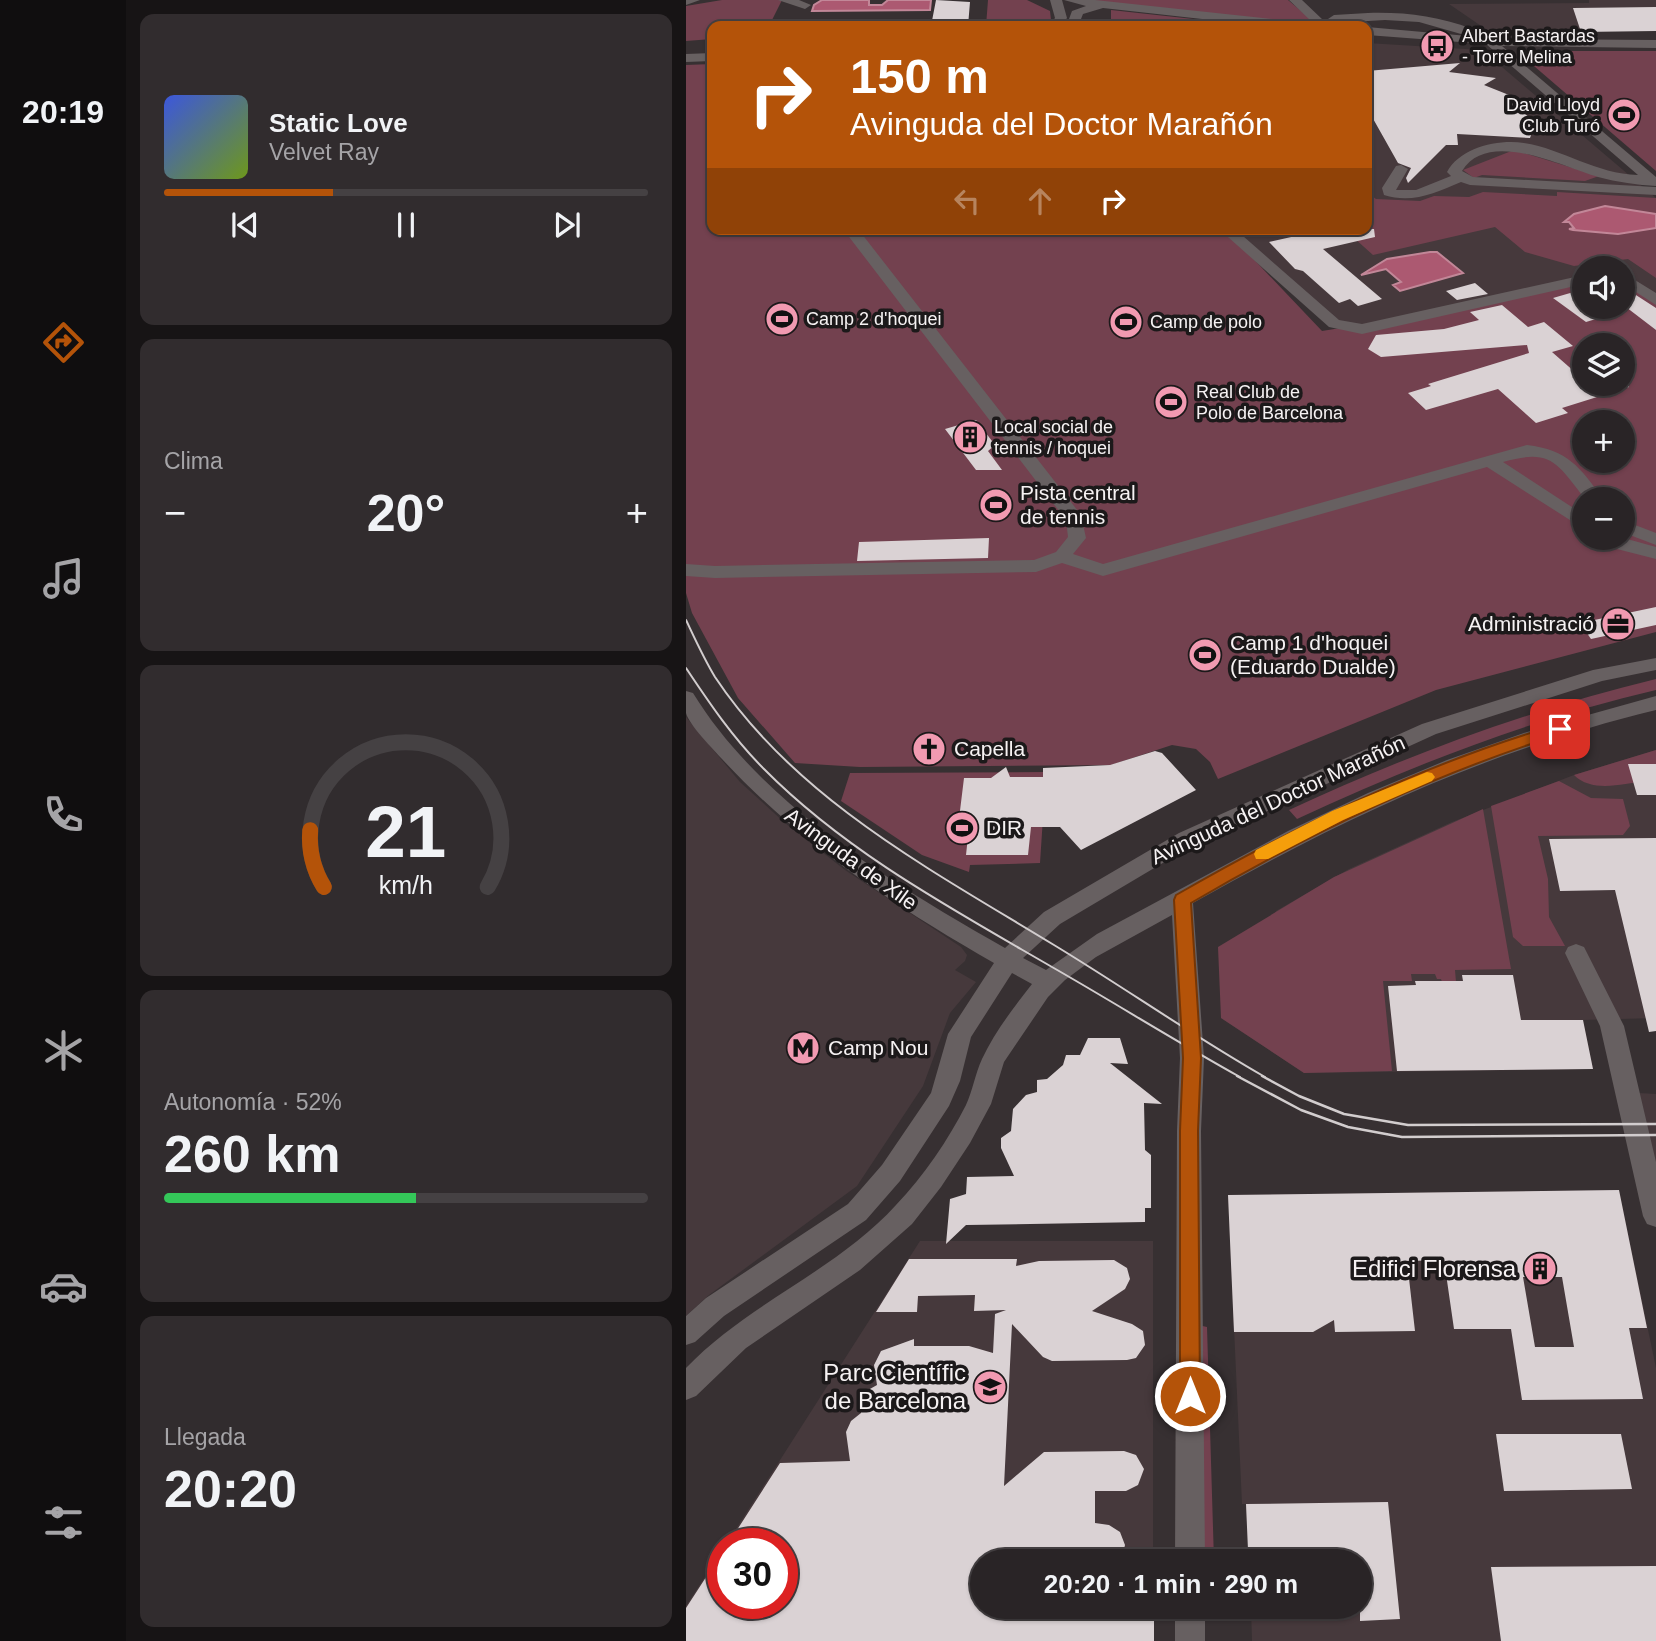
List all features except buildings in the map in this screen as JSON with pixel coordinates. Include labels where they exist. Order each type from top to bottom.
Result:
[{"type":"street","points":[[686,1],[694,0]]},
{"type":"street","points":[[783,0],[805,5]]},
{"type":"street","points":[[1056,0],[1061,18],[1059,21]]},
{"type":"street","points":[[1070,0],[1108,7],[1249,21]]},
{"type":"street","points":[[1295,0],[1311,12],[1331,21]]},
{"type":"street","points":[[1076,21],[1075,16],[1082,9],[1108,7]]},
{"type":"street","points":[[1311,12],[1316,21]]},
{"type":"street","points":[[1362,21],[1415,17],[1441,21],[1469,33]]},
{"type":"street","points":[[1372,31],[1489,41],[1654,184]]},
{"type":"street","points":[[1372,37],[1470,43],[1489,41],[1656,44]]},
{"type":"street","points":[[686,58],[707,57]]},
{"type":"street","points":[[1513,146],[1613,176],[1654,184],[1470,181],[1454,172],[1456,166],[1464,160],[1513,146]]},
{"type":"street","points":[[1401,169],[1389,188],[1390,192],[1401,196],[1414,195],[1462,176]]},
{"type":"street","points":[[686,570],[715,572],[1037,566],[1062,556],[1077,538],[1075,519],[855,235]]},
{"type":"street","points":[[1233,235],[1334,324],[1348,328],[1362,329],[1428,316],[1572,282]]},
{"type":"street","points":[[1635,285],[1656,300]]},
{"type":"street","points":[[1062,556],[1103,570],[1527,450],[1548,451],[1560,457],[1584,487]]},
{"type":"street","points":[[1490,461],[1552,499],[1572,515]]},
{"type":"street","points":[[1635,530],[1656,539]]},
{"type":"street","points":[[1635,548],[1656,553]]},
{"type":"street","name":"Avinguda del Doctor Marañón","points":[[686,1333],[715,1307],[857,1212],[873,1196],[940,1099],[948,1081],[960,1034],[999,978],[1007,959],[1052,918],[1186,839],[1429,729],[1600,675],[1656,664]]},
{"type":"street","name":"Avinguda de Xile","points":[[686,698],[695,714],[757,787],[799,824],[922,912],[1048,982]]},
{"type":"street","name":"Avinguda del Doctor Marañón","points":[[686,1387],[715,1355],[743,1332],[882,1238],[906,1213],[976,1109],[1000,1047],[1048,982],[1076,960],[1246,863],[1338,816],[1486,752],[1609,713],[1656,703]]},
{"type":"street","points":[[1182,900],[1192,1058],[1189,1131],[1190,1549]]},
{"type":"street","points":[[1576,953],[1612,1026],[1656,1216]]},
{"type":"street","points":[[1190,1619],[1191,1641]]},
{"type":"shaded area","points":[[722,0],[782,0],[772,21],[707,21],[707,39],[686,41],[686,6]]},
{"type":"shaded area","points":[[822,0],[869,0],[869,5],[882,5],[888,0],[931,0],[930,10],[812,11],[814,5]]},
{"type":"shaded area","points":[[988,0],[1027,0],[1050,11],[1051,20],[1050,21],[986,21]]},
{"type":"shaded area","points":[[1082,0],[1288,0],[1313,21],[1267,21]]},
{"type":"shaded area","points":[[1589,0],[1656,0],[1656,31],[1487,30],[1449,4],[1589,3]]},
{"type":"shaded area","points":[[1111,10],[1212,21],[1111,21]]},
{"type":"shaded area","points":[[1372,43],[1482,50],[1656,198],[1656,298],[1635,283],[1635,256],[1572,256],[1572,281],[1366,325],[1341,324],[1237,235],[1372,235]]},
{"type":"shaded area","name":"David Lloyd Club Turó","points":[[1534,51],[1656,51],[1656,171],[1527,60],[1527,55]]},
{"type":"shaded area","name":"Real Club de Polo de Barcelona","points":[[707,64],[707,235],[1231,235],[1322,331],[1427,314],[1572,281],[1572,319],[1635,319],[1635,283],[1656,298],[1656,632],[1436,690],[1218,779],[1210,762],[1196,749],[1172,745],[1111,765],[860,767],[795,763],[738,698],[692,613],[686,593],[686,65]]},
{"type":"shaded area","points":[[1514,150],[1599,176],[1585,181],[1482,175],[1474,178],[1463,170]]},
{"type":"shaded area","points":[[1483,192],[1557,196],[1557,192],[1656,198],[1656,278],[1635,264],[1635,256],[1572,256],[1572,265],[1525,252],[1495,227],[1373,255],[1351,235],[1372,235],[1372,196],[1376,199],[1420,201],[1434,196],[1469,197]]},
{"type":"shaded area","points":[[1605,206],[1656,214],[1656,228],[1618,234],[1573,230],[1569,229],[1574,228],[1569,222],[1564,222],[1574,214]]},
{"type":"shaded area","points":[[1437,252],[1463,273],[1400,291],[1393,285],[1401,282],[1386,269],[1361,275],[1387,259]]},
{"type":"shaded area","points":[[1656,679],[1656,690],[1563,715],[1473,745],[1384,780],[1297,819],[1289,810],[1378,771],[1469,736],[1562,705]]},
{"type":"shaded area","points":[[686,717],[740,782],[785,823],[845,870],[961,947],[967,955],[965,961],[955,970],[976,982],[950,1013],[923,1086],[857,1186],[709,1295],[686,1316]]},
{"type":"shaded area","points":[[1656,750],[1656,1018],[1583,1020],[1593,1069],[1304,1073],[1221,1018],[1276,911],[1349,869],[1452,822],[1574,775]]},
{"type":"shaded area","points":[[1656,750],[1656,768],[1645,781],[1598,786],[1581,781],[1574,775]]},
{"type":"shaded area","name":"DIR","points":[[1046,772],[1040,863],[970,865],[969,872],[922,855],[841,801],[850,773]]},
{"type":"shaded area","points":[[1559,781],[1591,798],[1623,799],[1630,826],[1623,835],[1538,836],[1548,879],[1549,917],[1565,946],[1523,946],[1513,937],[1491,806]]},
{"type":"shaded area","points":[[1483,809],[1511,969],[1455,970],[1456,982],[1442,982],[1435,974],[1411,974],[1412,981],[1383,981],[1392,1071],[1304,1073],[1221,1018],[1218,947],[1334,877]]},
{"type":"shaded area","points":[[1639,1093],[1656,1094],[1656,1170]]},
{"type":"shaded area","points":[[1619,1190],[1656,1368],[1656,1641],[1252,1641],[1251,1619],[1372,1619],[1372,1549],[1248,1549],[1246,1504],[1242,1504],[1228,1195]]},
{"type":"shaded area","name":"Parc Científic de Barcelona","points":[[920,1241],[1153,1241],[1153,1549],[970,1549],[970,1564],[798,1611],[798,1528],[737,1528]]},
{"type":"shaded area","points":[[1189,1323],[1207,1327],[1214,1549],[1196,1549]]},
{"type":"shaded area","name":"Parc Científic de Barcelona","points":[[707,1574],[707,1619],[767,1619],[686,1641],[686,1606]]},
{"type":"tram line","points":[[686,620],[715,677],[748,720],[785,760],[825,796],[914,859],[1265,1077]]},
{"type":"tram line","points":[[686,668],[732,733],[764,769],[796,799],[865,853],[939,901],[1240,1077]]},
{"type":"tram line","points":[[1237,1076],[1301,1110],[1348,1127],[1402,1137],[1656,1135]]},
{"type":"tram line","points":[[1262,1076],[1299,1096],[1344,1114],[1408,1125],[1656,1124]]},
{"type":"slow traffic","points":[[1262,854],[1338,816],[1427,777]]},
{"type":"place","name":"Albert Bastardas - Torre Melina","points":[[1437,46]]},
{"type":"place","name":"David Lloyd Club Turó","points":[[1624,115]]},
{"type":"place","name":"Camp 2 d'hoquei","points":[[782,319]]},
{"type":"place","name":"Camp de polo","points":[[1126,322]]},
{"type":"place","name":"Real Club de Polo de Barcelona","points":[[1171,402]]},
{"type":"place","name":"Local social de tennis / hoquei","points":[[970,437]]},
{"type":"place","name":"Pista central de tennis","points":[[996,505]]},
{"type":"place","name":"Administració","points":[[1618,624]]},
{"type":"place","name":"Camp 1 d'hoquei (Eduardo Dualde)","points":[[1205,655]]},
{"type":"place","name":"Capella","points":[[929,749]]},
{"type":"place","name":"DIR","points":[[962,828]]},
{"type":"place","name":"Camp Nou","points":[[803,1048]]},
{"type":"place","name":"Edifici Florensa","points":[[1540,1269]]},
{"type":"place","name":"Parc Científic de Barcelona","points":[[990,1387]]},
{"type":"route","points":[[1190,1396],[1189,1131],[1192,1058],[1182,900],[1246,863],[1338,816],[1486,752],[1560,729]]}]
